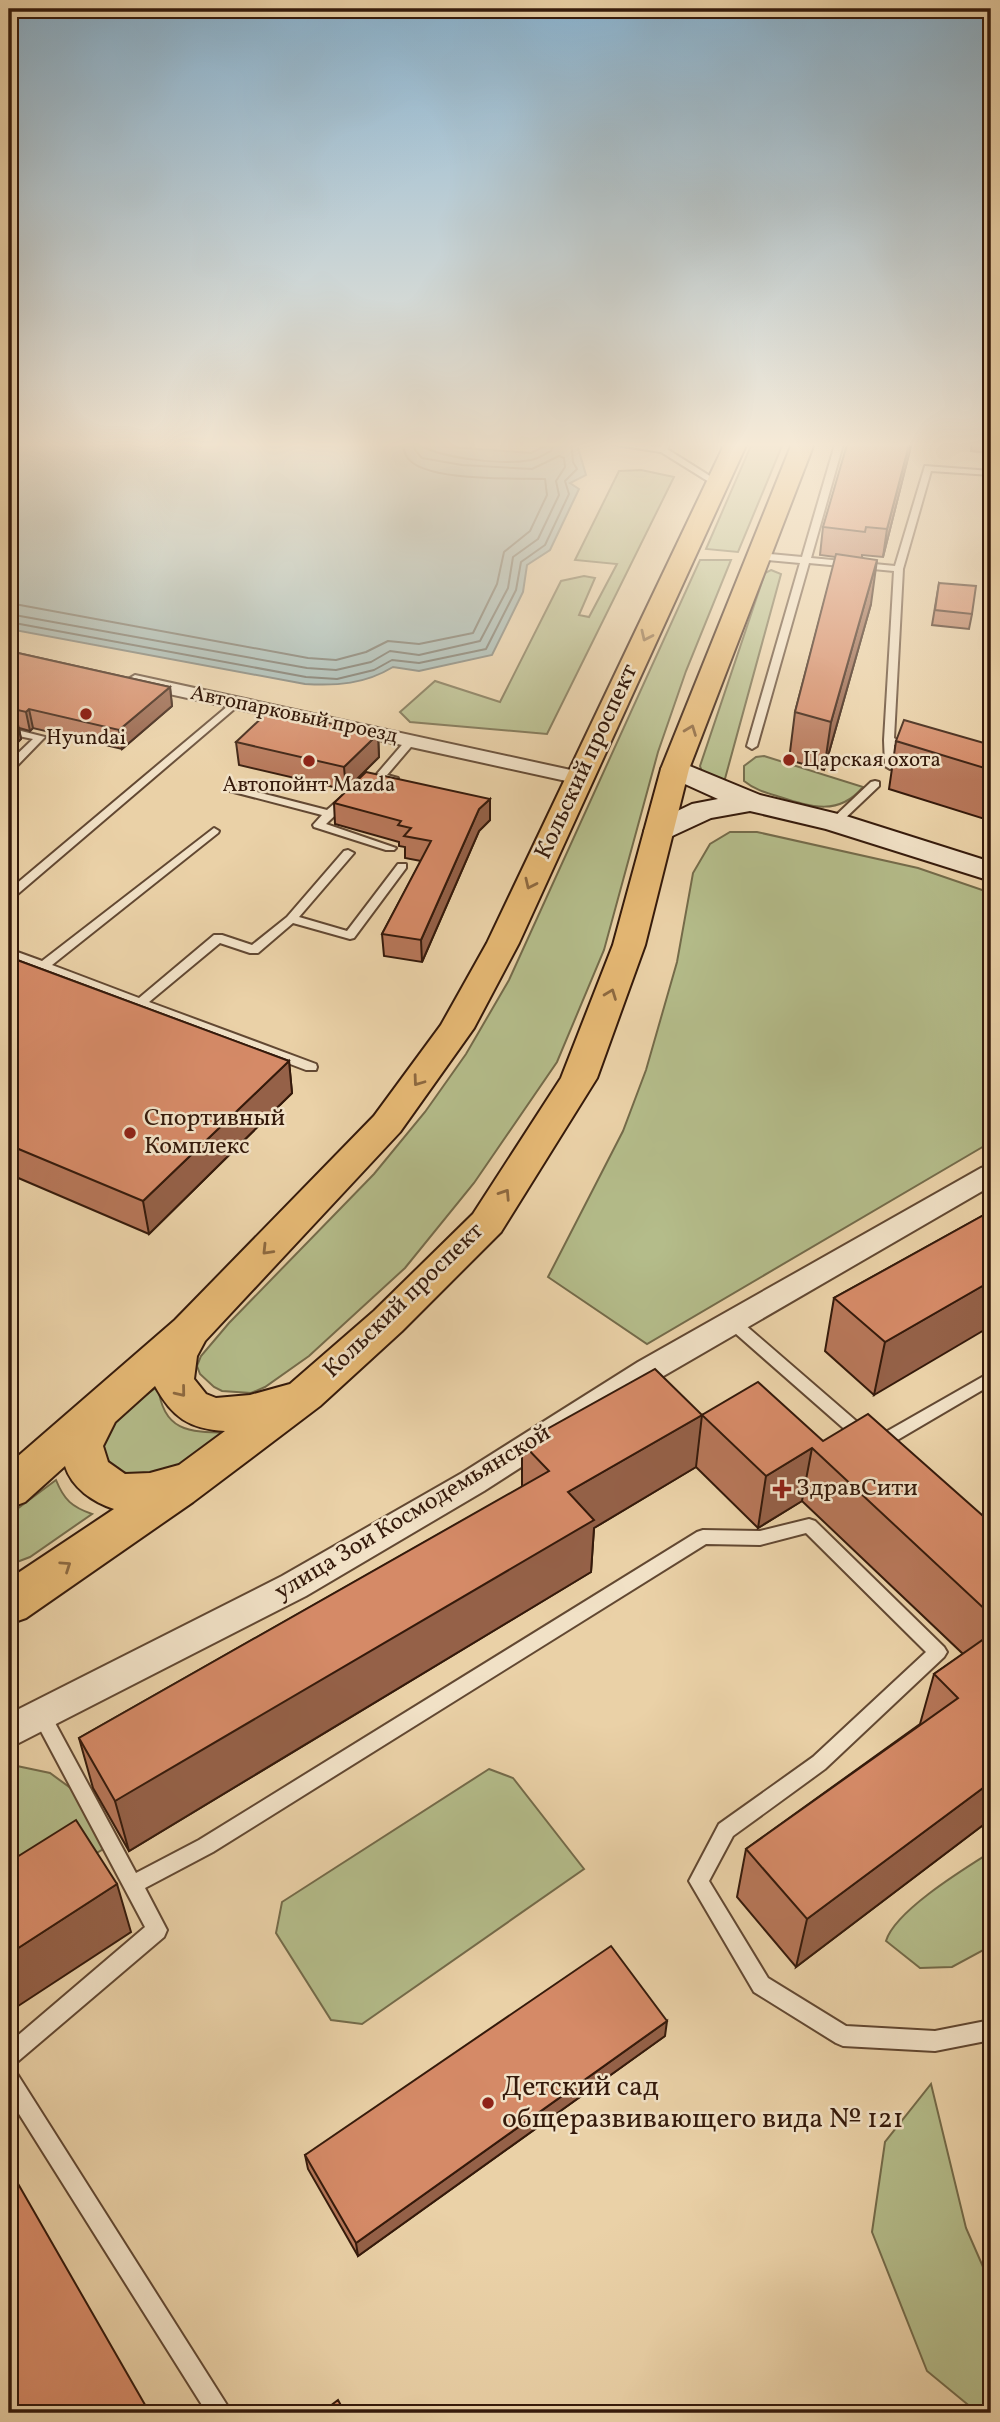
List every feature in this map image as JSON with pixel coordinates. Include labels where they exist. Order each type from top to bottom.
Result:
[{"type":"main road","name":"Кольский проспект","points":[[9,1490],[190,1331],[387,1124],[457,1028],[503,943],[683,554]]},
{"type":"main road","name":"Кольский проспект","points":[[9,1604],[204,1471],[305,1395],[388,1321],[487,1223],[579,1078],[629,945],[675,769],[758,556]]},
{"type":"main road","points":[[190,1331],[176,1356],[173,1381],[194,1407],[229,1416],[255,1411],[305,1395]]},
{"type":"main road","points":[[98,1413],[81,1446],[89,1472],[117,1492],[152,1490],[204,1471]]},
{"type":"street","name":"Автопарковый проезд","points":[[115,676],[580,778]]},
{"type":"street","points":[[675,769],[750,802],[835,822],[991,872]]},
{"type":"street","points":[[659,831],[703,810],[750,802]]},
{"type":"street","name":"улица Зои Космодемьянской","points":[[9,1732],[294,1586],[473,1482],[649,1370],[991,1174]]},
{"type":"lane","points":[[752,746],[806,554]]},
{"type":"lane","points":[[890,766],[898,569],[902,554]]},
{"type":"lane","points":[[758,556],[898,569]]},
{"type":"lane","points":[[9,896],[235,703]]},
{"type":"lane","points":[[9,731],[40,737],[9,768]]},
{"type":"lane","points":[[889,740],[915,748]]},
{"type":"lane","points":[[390,848],[318,825],[352,793],[371,782],[411,741]]},
{"type":"lane","points":[[371,782],[407,783]]},
{"type":"lane","points":[[835,822],[875,785]]},
{"type":"lane","points":[[230,788],[329,814]]},
{"type":"lane","points":[[44,966],[214,831]]},
{"type":"lane","points":[[141,1002],[218,938],[254,950],[291,919],[348,853]]},
{"type":"lane","points":[[291,919],[350,935],[402,866]]},
{"type":"lane","points":[[9,953],[312,1067]]},
{"type":"lane","points":[[732,1322],[879,1450],[991,1378]]},
{"type":"lane","points":[[134,1884],[206,1846],[703,1537],[760,1538],[809,1525],[938,1652],[819,1763],[726,1830],[699,1881],[761,1985],[843,2036],[935,2041],[991,2030]]},
{"type":"lane","points":[[9,2056],[157,1930],[41,1714]]},
{"type":"lane","points":[[9,2079],[220,2413]]},
{"type":"green space","points":[[578,554],[636,554],[547,734],[410,722],[400,712],[435,681],[500,702],[561,581],[584,576],[595,578],[579,615],[589,617],[617,564],[575,560]]},
{"type":"green space","points":[[700,560],[731,560],[686,671],[658,752],[604,950],[557,1062],[474,1183],[405,1268],[309,1356],[265,1387],[251,1393],[222,1391],[214,1387],[200,1374],[197,1366],[201,1356],[229,1323],[374,1174],[425,1112],[466,1054],[509,980]]},
{"type":"green space","points":[[771,570],[781,574],[723,786],[703,775],[700,766],[765,573]]},
{"type":"green space","points":[[764,756],[863,787],[844,802],[824,807],[770,794],[744,781],[744,766],[756,757]]},
{"type":"green space","points":[[730,832],[757,832],[918,868],[991,893],[991,1142],[647,1344],[548,1277],[623,1131],[646,1070],[677,962],[693,873],[710,844]]},
{"type":"green space","points":[[158,1386],[161,1401],[172,1421],[190,1430],[229,1433],[179,1470],[147,1478],[114,1470],[103,1451],[103,1428]]},
{"type":"green space","points":[[56,1480],[70,1502],[92,1514],[30,1557],[9,1565],[9,1515]]},
{"type":"green space","points":[[17,1766],[50,1773],[76,1792],[105,1848],[9,1904],[9,1768]]},
{"type":"green space","points":[[489,1769],[513,1778],[584,1869],[362,2024],[331,2020],[276,1933],[282,1902]]},
{"type":"green space","points":[[991,1852],[991,1946],[952,1967],[920,1968],[886,1941],[892,1929],[916,1904]]},
{"type":"green space","points":[[931,2084],[966,2228],[991,2285],[991,2413],[978,2413],[927,2371],[872,2232],[885,2142]]},
{"type":"water","points":[[9,554],[544,554],[527,565],[523,592],[492,655],[419,671],[393,667],[350,683],[305,684],[9,629]]},
{"type":"building","points":[[836,554],[877,560],[831,722],[795,712]]},
{"type":"building","points":[[939,583],[976,586],[972,614],[935,610]]},
{"type":"building","name":"Hyundai","points":[[9,651],[170,687],[119,730],[29,709],[26,712],[9,708]]},
{"type":"building","points":[[270,710],[378,734],[344,767],[236,742]]},
{"type":"building","points":[[9,718],[17,720],[9,729]]},
{"type":"building","points":[[904,720],[991,745],[991,770],[896,741]]},
{"type":"building","points":[[366,772],[490,799],[479,809],[421,940],[382,934],[431,841],[404,836],[411,828],[398,825],[401,821],[334,803]]},
{"type":"building","name":"Спортивный Комплекс","points":[[9,957],[289,1061],[143,1201],[9,1145]]},
{"type":"building","points":[[991,1211],[991,1281],[885,1342],[834,1298]]},
{"type":"building","points":[[655,1369],[702,1415],[568,1492],[594,1520],[115,1801],[79,1738],[549,1471],[522,1443]]},
{"type":"building","points":[[758,1382],[823,1441],[868,1414],[991,1523],[991,1615],[812,1448],[766,1476],[702,1415]]},
{"type":"building","points":[[991,1634],[991,1782],[807,1919],[746,1849],[958,1698],[934,1674]]},
{"type":"building","points":[[76,1820],[117,1884],[9,1954],[9,1862]]},
{"type":"building","name":"Детский сад общеразвивающего вида № 121","points":[[611,1946],[667,2021],[356,2243],[305,2155]]},
{"type":"building","points":[[9,2168],[148,2410],[144,2413],[9,2413]]},
{"type":"building","points":[[338,2400],[345,2413],[321,2413]]},
{"type":"place","name":"Hyundai","points":[[86,714]]},
{"type":"place","name":"Царская охота","points":[[789,760]]},
{"type":"place","name":"Автопойнт Mazda","points":[[309,761]]},
{"type":"place","name":"Спортивный Комплекс","points":[[130,1133]]},
{"type":"place","name":"ЗдравСити","points":[[782,1489]]},
{"type":"place","name":"Детский сад общеразвивающего вида № 121","points":[[488,2103]]}]
